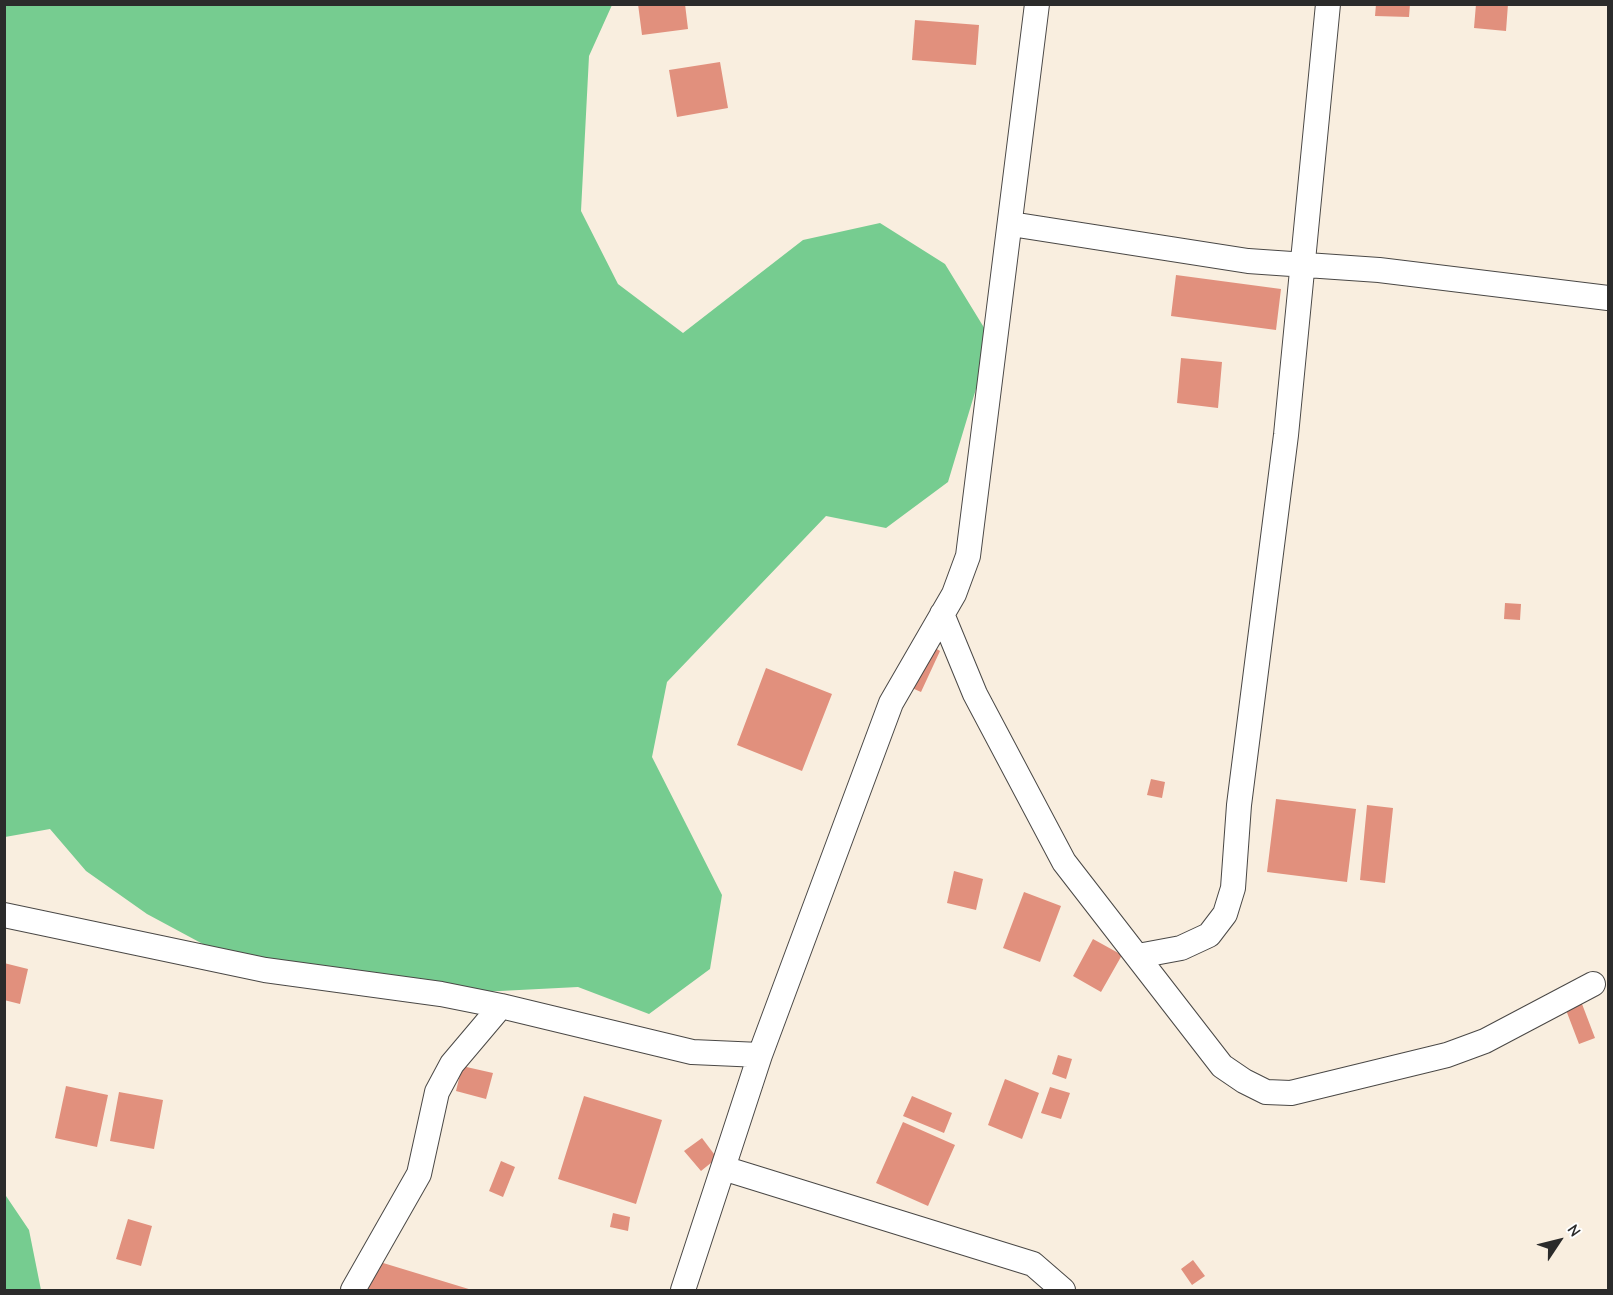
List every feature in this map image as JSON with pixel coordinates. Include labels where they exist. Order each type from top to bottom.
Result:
[{"type":"street","points":[[683,1290],[759,1055],[891,703],[954,594],[968,556],[1037,4]]},
{"type":"street","points":[[1137,956],[1180,948],[1209,935],[1225,914],[1233,888],[1239,805],[1286,435],[1328,4]]},
{"type":"street","points":[[1011,224],[1248,261],[1607,290]]},
{"type":"street","points":[[942,614],[975,694],[1064,862],[1222,1066],[1244,1082],[1266,1092],[1291,1093],[1447,1055],[1485,1041],[1593,984]]},
{"type":"street","points":[[4,915],[265,970],[441,994],[501,1006],[692,1052],[759,1055]]},
{"type":"street","points":[[353,1290],[418,1174],[437,1092],[452,1064],[501,1006]]},
{"type":"street","points":[[723,1168],[1033,1264],[1063,1290]]},
{"type":"green space","points":[[5,5],[612,5],[589,56],[581,211],[618,284],[683,333],[803,240],[880,223],[945,264],[991,339],[948,482],[886,528],[826,516],[667,682],[652,757],[722,895],[710,969],[649,1014],[578,987],[441,994],[214,950],[147,914],[86,871],[50,829],[5,837]]},
{"type":"green space","points":[[4,1193],[29,1230],[41,1290],[5,1290]]},
{"type":"building","points":[[638,4],[685,4],[688,29],[642,35]]},
{"type":"building","points":[[1376,4],[1410,4],[1409,17],[1375,16]]},
{"type":"building","points":[[1476,4],[1508,4],[1506,31],[1474,28]]},
{"type":"building","points":[[915,20],[979,25],[976,65],[912,60]]},
{"type":"building","points":[[720,62],[728,108],[677,117],[669,70]]},
{"type":"building","points":[[1176,275],[1281,289],[1276,330],[1171,316]]},
{"type":"building","points":[[1181,358],[1222,362],[1218,408],[1177,403]]},
{"type":"building","points":[[1505,603],[1521,604],[1520,620],[1504,619]]},
{"type":"building","points":[[932,646],[940,651],[921,692],[912,688]]},
{"type":"building","points":[[766,668],[832,694],[802,771],[737,745]]},
{"type":"building","points":[[1151,779],[1165,782],[1162,798],[1147,795]]},
{"type":"building","points":[[1276,799],[1356,809],[1347,882],[1267,872]]},
{"type":"building","points":[[1367,805],[1393,808],[1385,883],[1360,880]]},
{"type":"building","points":[[954,871],[983,879],[976,910],[947,903]]},
{"type":"building","points":[[1024,892],[1061,906],[1040,962],[1003,948]]},
{"type":"building","points":[[1093,939],[1122,955],[1101,992],[1073,976]]},
{"type":"building","points":[[4,963],[28,969],[20,1004],[4,1000]]},
{"type":"building","points":[[1574,983],[1595,1038],[1579,1044],[1558,989]]},
{"type":"building","points":[[1058,1055],[1072,1059],[1066,1079],[1052,1074]]},
{"type":"building","points":[[462,1066],[493,1073],[486,1099],[456,1091]]},
{"type":"building","points":[[1005,1079],[1039,1093],[1022,1139],[988,1125]]},
{"type":"building","points":[[66,1086],[108,1095],[97,1147],[55,1138]]},
{"type":"building","points":[[1050,1087],[1070,1093],[1061,1119],[1041,1113]]},
{"type":"building","points":[[119,1092],[163,1100],[154,1149],[110,1141]]},
{"type":"building","points":[[584,1096],[662,1120],[636,1204],[558,1179]]},
{"type":"building","points":[[912,1096],[952,1113],[944,1133],[903,1116]]},
{"type":"building","points":[[903,1122],[955,1145],[928,1206],[876,1183]]},
{"type":"building","points":[[702,1138],[717,1158],[701,1171],[684,1151]]},
{"type":"building","points":[[501,1161],[515,1167],[503,1197],[489,1191]]},
{"type":"building","points":[[613,1213],[630,1217],[628,1231],[610,1227]]},
{"type":"building","points":[[128,1219],[152,1226],[141,1266],[116,1259]]},
{"type":"building","points":[[370,1259],[472,1290],[361,1290]]},
{"type":"building","points":[[1193,1260],[1205,1276],[1192,1285],[1181,1269]]}]
